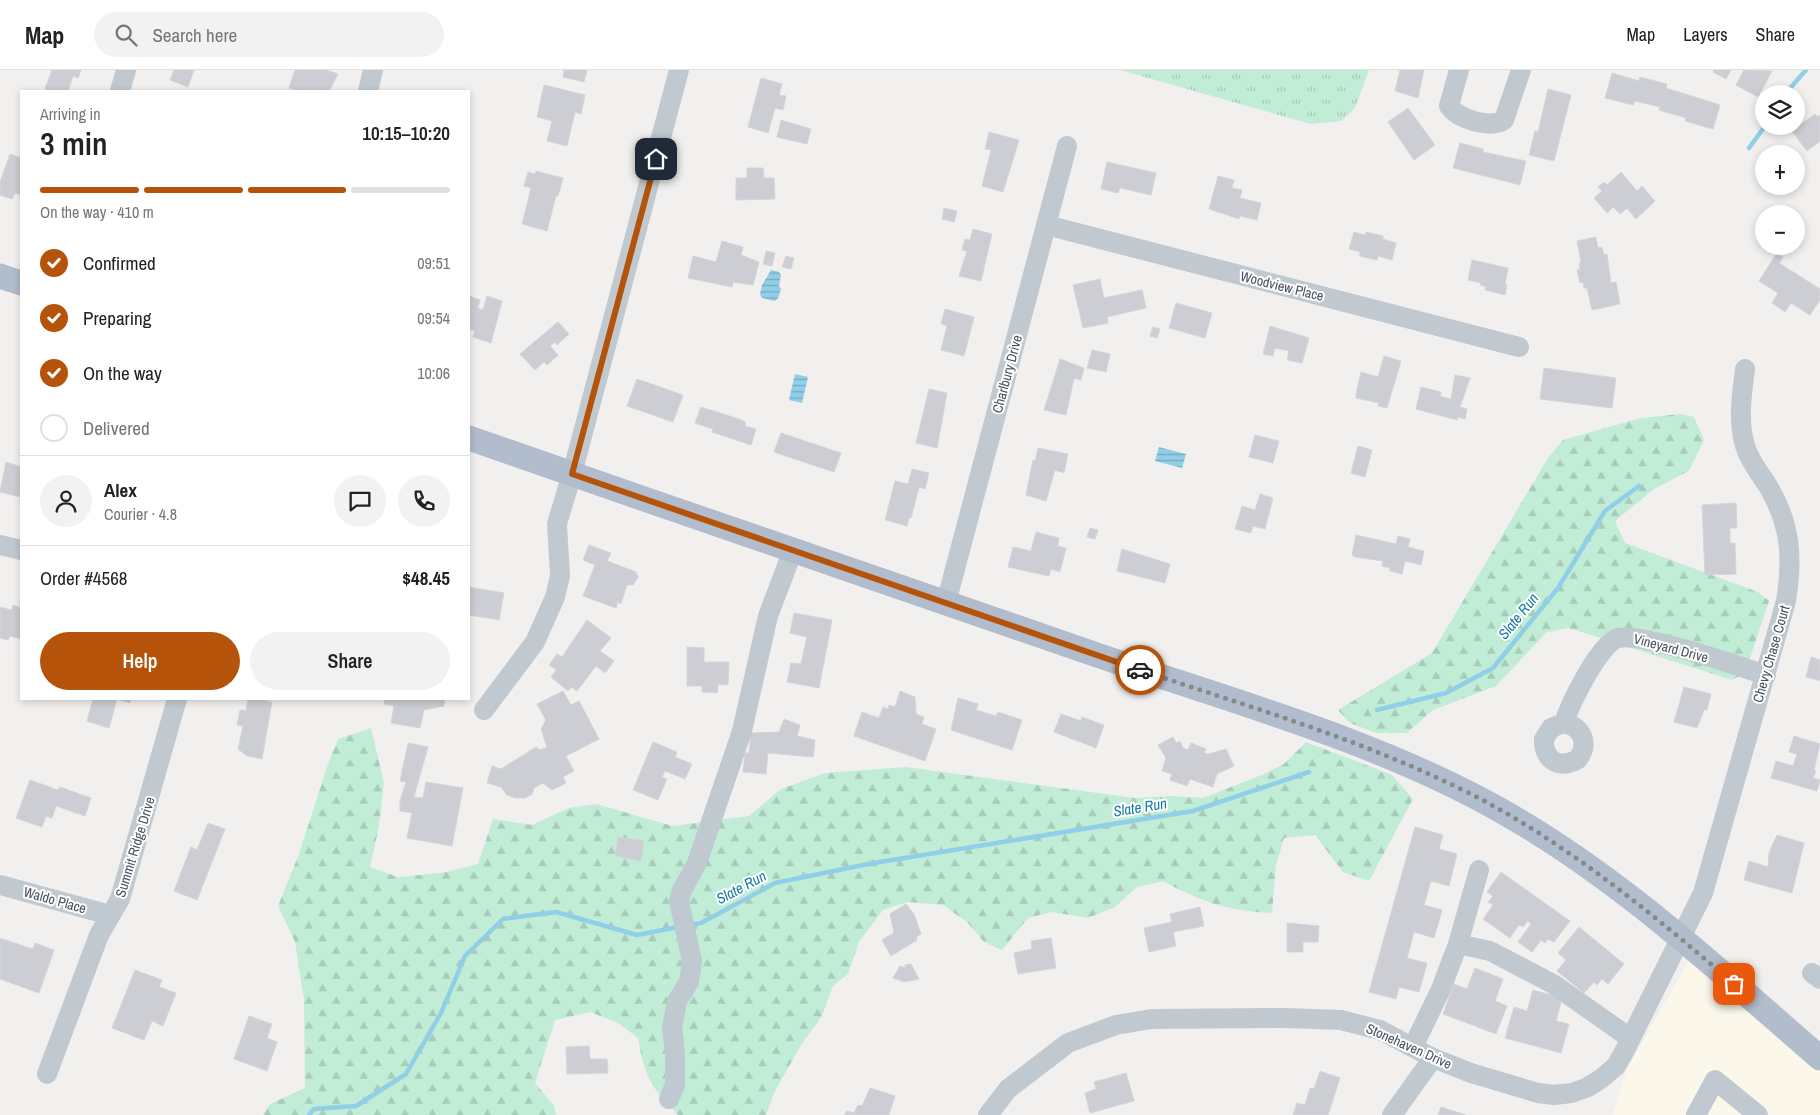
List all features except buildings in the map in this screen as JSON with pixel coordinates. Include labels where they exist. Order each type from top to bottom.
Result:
[{"type":"main road","points":[[0,276],[20,283]]},
{"type":"main road","points":[[470,438],[1268,713],[1436,777],[1502,811],[1604,878],[1682,939],[1820,1058]]},
{"type":"street","points":[[120,90],[126,70]]},
{"type":"street","points":[[368,90],[373,70]]},
{"type":"street","points":[[484,710],[535,642],[555,597],[560,576],[557,524],[572,474],[679,70]]},
{"type":"street","points":[[1459,70],[1449,106],[1458,115],[1492,125],[1499,124],[1508,114],[1521,70]]},
{"type":"street","name":"Charlbury Drive","points":[[946,603],[1067,146]]},
{"type":"street","name":"Woodview Place","points":[[1046,225],[1519,347]]},
{"type":"street","name":"Chevy Chase Court","points":[[1682,939],[1703,893],[1786,601],[1791,568],[1789,542],[1779,507],[1754,466],[1744,443],[1740,417],[1745,369]]},
{"type":"street","points":[[0,545],[20,550]]},
{"type":"street","points":[[669,1099],[675,1085],[675,1054],[672,1028],[677,1001],[689,982],[692,961],[679,901],[682,890],[697,863],[742,730],[768,616],[793,550]]},
{"type":"street","name":"Vineyard Drive","points":[[1564,724],[1572,702],[1607,644],[1617,638],[1641,638],[1766,674]]},
{"type":"street","name":"Summit Ridge Drive","points":[[47,1074],[99,935],[120,898],[177,700]]},
{"type":"street","points":[[1412,1047],[1441,989],[1458,944],[1479,870]]},
{"type":"street","name":"Waldo Place","points":[[0,885],[110,915]]},
{"type":"street","name":"Stonehaven Drive","points":[[988,1115],[1008,1089],[1068,1043],[1116,1025],[1152,1019],[1285,1018],[1340,1020],[1380,1030],[1433,1058],[1470,1073],[1538,1093],[1554,1095],[1572,1093],[1588,1087],[1616,1066],[1682,939]]},
{"type":"street","points":[[1458,944],[1490,951],[1553,984],[1630,1038]]},
{"type":"street","points":[[1392,1115],[1433,1058]]},
{"type":"street","points":[[1696,1115],[1715,1080],[1758,1115]]},
{"type":"shaded area","points":[[1695,950],[1820,1058],[1820,1115],[1613,1115],[1626,1071]]},
{"type":"green space","points":[[1120,70],[1369,70],[1355,108],[1341,121],[1311,124]]},
{"type":"green space","points":[[1681,414],[1694,417],[1704,440],[1689,471],[1654,489],[1615,521],[1625,543],[1758,592],[1769,601],[1745,673],[1732,680],[1569,628],[1547,632],[1496,686],[1433,710],[1407,733],[1376,733],[1350,723],[1338,710],[1432,653],[1548,458],[1563,440],[1641,418]]},
{"type":"green space","points":[[371,728],[384,783],[379,826],[370,867],[398,877],[441,873],[478,864],[493,819],[532,825],[569,808],[596,804],[673,826],[749,816],[781,789],[825,773],[906,767],[1135,798],[1173,796],[1203,798],[1284,764],[1306,742],[1392,775],[1413,799],[1369,881],[1343,872],[1315,835],[1284,838],[1276,865],[1272,913],[1228,908],[1190,895],[1163,881],[1137,887],[1115,907],[1088,918],[1051,912],[1028,918],[1002,950],[984,942],[967,922],[943,905],[908,902],[883,910],[859,942],[848,974],[833,986],[822,1016],[801,1045],[774,1093],[766,1115],[678,1115],[650,1080],[643,1063],[638,1038],[618,1023],[590,1012],[555,1020],[535,1083],[554,1106],[556,1115],[263,1115],[270,1104],[305,1088],[304,1000],[295,942],[278,906],[299,854],[338,739]]},
{"type":"water","points":[[771,270],[779,272],[781,275],[779,286],[781,289],[775,301],[762,298],[760,294],[762,285]]},
{"type":"water","points":[[795,374],[808,377],[802,403],[789,400]]},
{"type":"water","points":[[1159,447],[1186,454],[1182,468],[1155,461]]},
{"type":"waterway","name":"Slate Run","points":[[1793,85],[1806,70]]},
{"type":"waterway","name":"Slate Run","points":[[1749,148],[1758,135]]},
{"type":"waterway","name":"Slate Run","points":[[1377,710],[1446,693],[1493,668],[1558,588],[1605,511],[1639,486]]},
{"type":"waterway","name":"Slate Run","points":[[689,925],[701,923],[775,883],[868,864],[1193,811],[1309,772]]},
{"type":"waterway","name":"Slate Run","points":[[309,1115],[314,1109],[356,1106],[406,1074],[441,1013],[465,956],[503,919],[556,912],[637,935],[678,927]]},
{"type":"way so far","points":[[1140,670],[1268,713],[1404,763],[1468,793],[1502,811],[1604,878],[1682,939],[1734,984]]},
{"type":"route","points":[[656,159],[572,474],[1140,670]]}]
